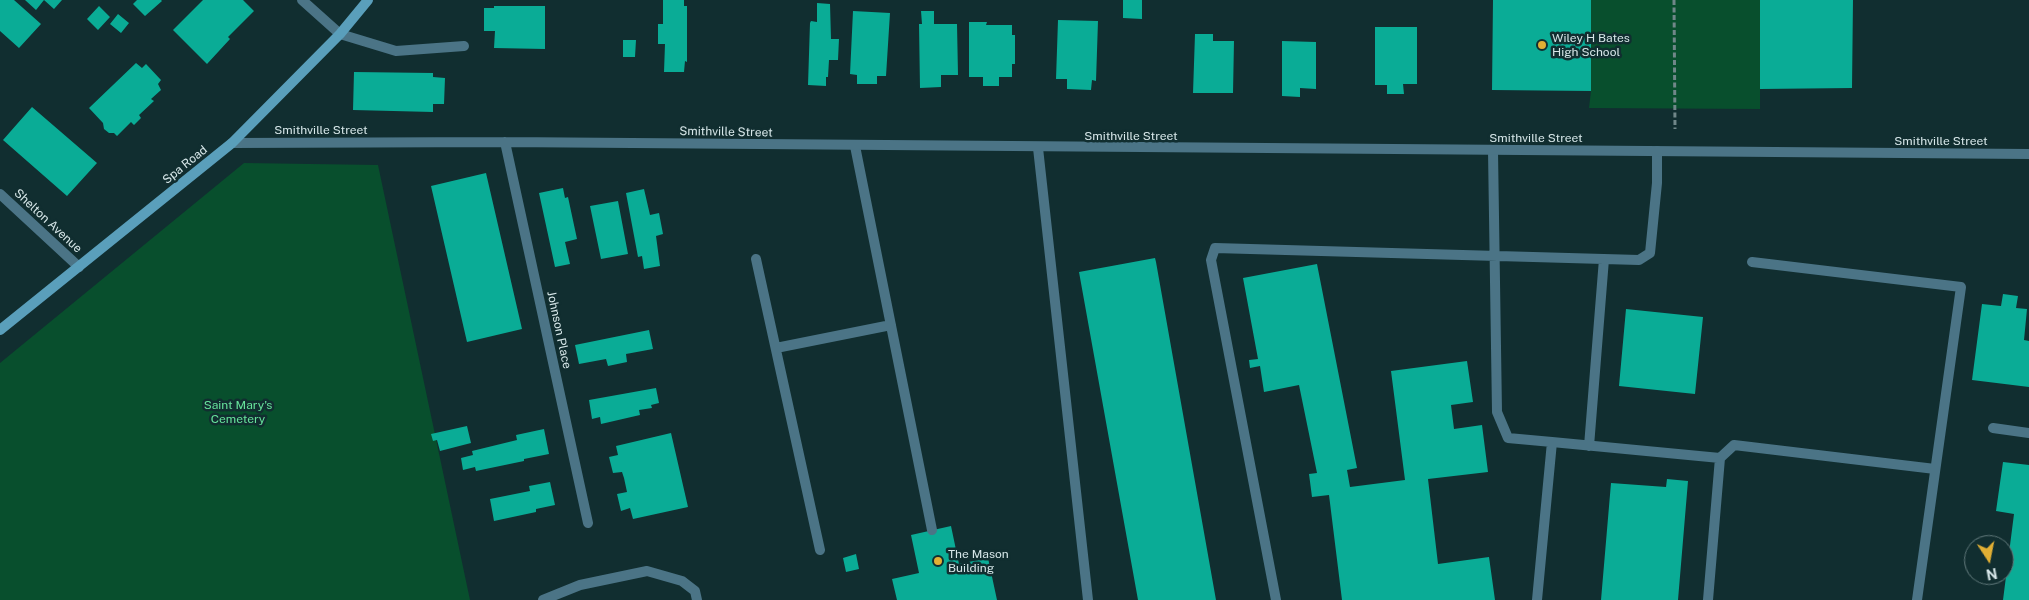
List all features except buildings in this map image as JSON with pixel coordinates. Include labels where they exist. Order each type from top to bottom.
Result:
[{"type":"main road","name":"Spa Road","points":[[0,330],[232,143],[340,34],[368,0]]},
{"type":"street","points":[[302,0],[340,34],[396,51],[464,46]]},
{"type":"street","name":"Smithville Street","points":[[232,143],[505,142],[1038,148],[1493,151],[1657,150],[2029,154]]},
{"type":"street","name":"Johnson Place","points":[[505,142],[588,523]]},
{"type":"street","points":[[855,146],[932,530]]},
{"type":"street","points":[[1038,148],[1088,600]]},
{"type":"street","points":[[1276,600],[1211,260],[1215,248],[1639,260],[1650,252],[1657,150]]},
{"type":"street","points":[[1493,151],[1497,412],[1508,438],[1720,458]]},
{"type":"street","name":"Shelton Avenue","points":[[0,194],[79,267]]},
{"type":"street","points":[[756,259],[820,550]]},
{"type":"street","points":[[1589,446],[1604,259]]},
{"type":"street","points":[[1752,262],[1961,287],[1917,600]]},
{"type":"street","points":[[776,348],[891,325]]},
{"type":"street","points":[[1993,428],[2029,434]]},
{"type":"street","points":[[1537,600],[1552,442]]},
{"type":"street","points":[[1708,600],[1720,458],[1734,445],[1935,469]]},
{"type":"street","points":[[543,600],[580,586],[647,572],[682,582],[695,591],[697,600]]},
{"type":"path","points":[[1674,0],[1675,151]]},
{"type":"green space","points":[[1591,0],[1760,0],[1760,109],[1589,108],[1591,91]]},
{"type":"green space","name":"Saint Mary's Cemetery","points":[[244,163],[378,165],[470,600],[0,600],[0,363]]},
{"type":"place","name":"Wiley H Bates High School","points":[[1542,45]]},
{"type":"place","name":"The Mason Building","points":[[938,561]]}]
